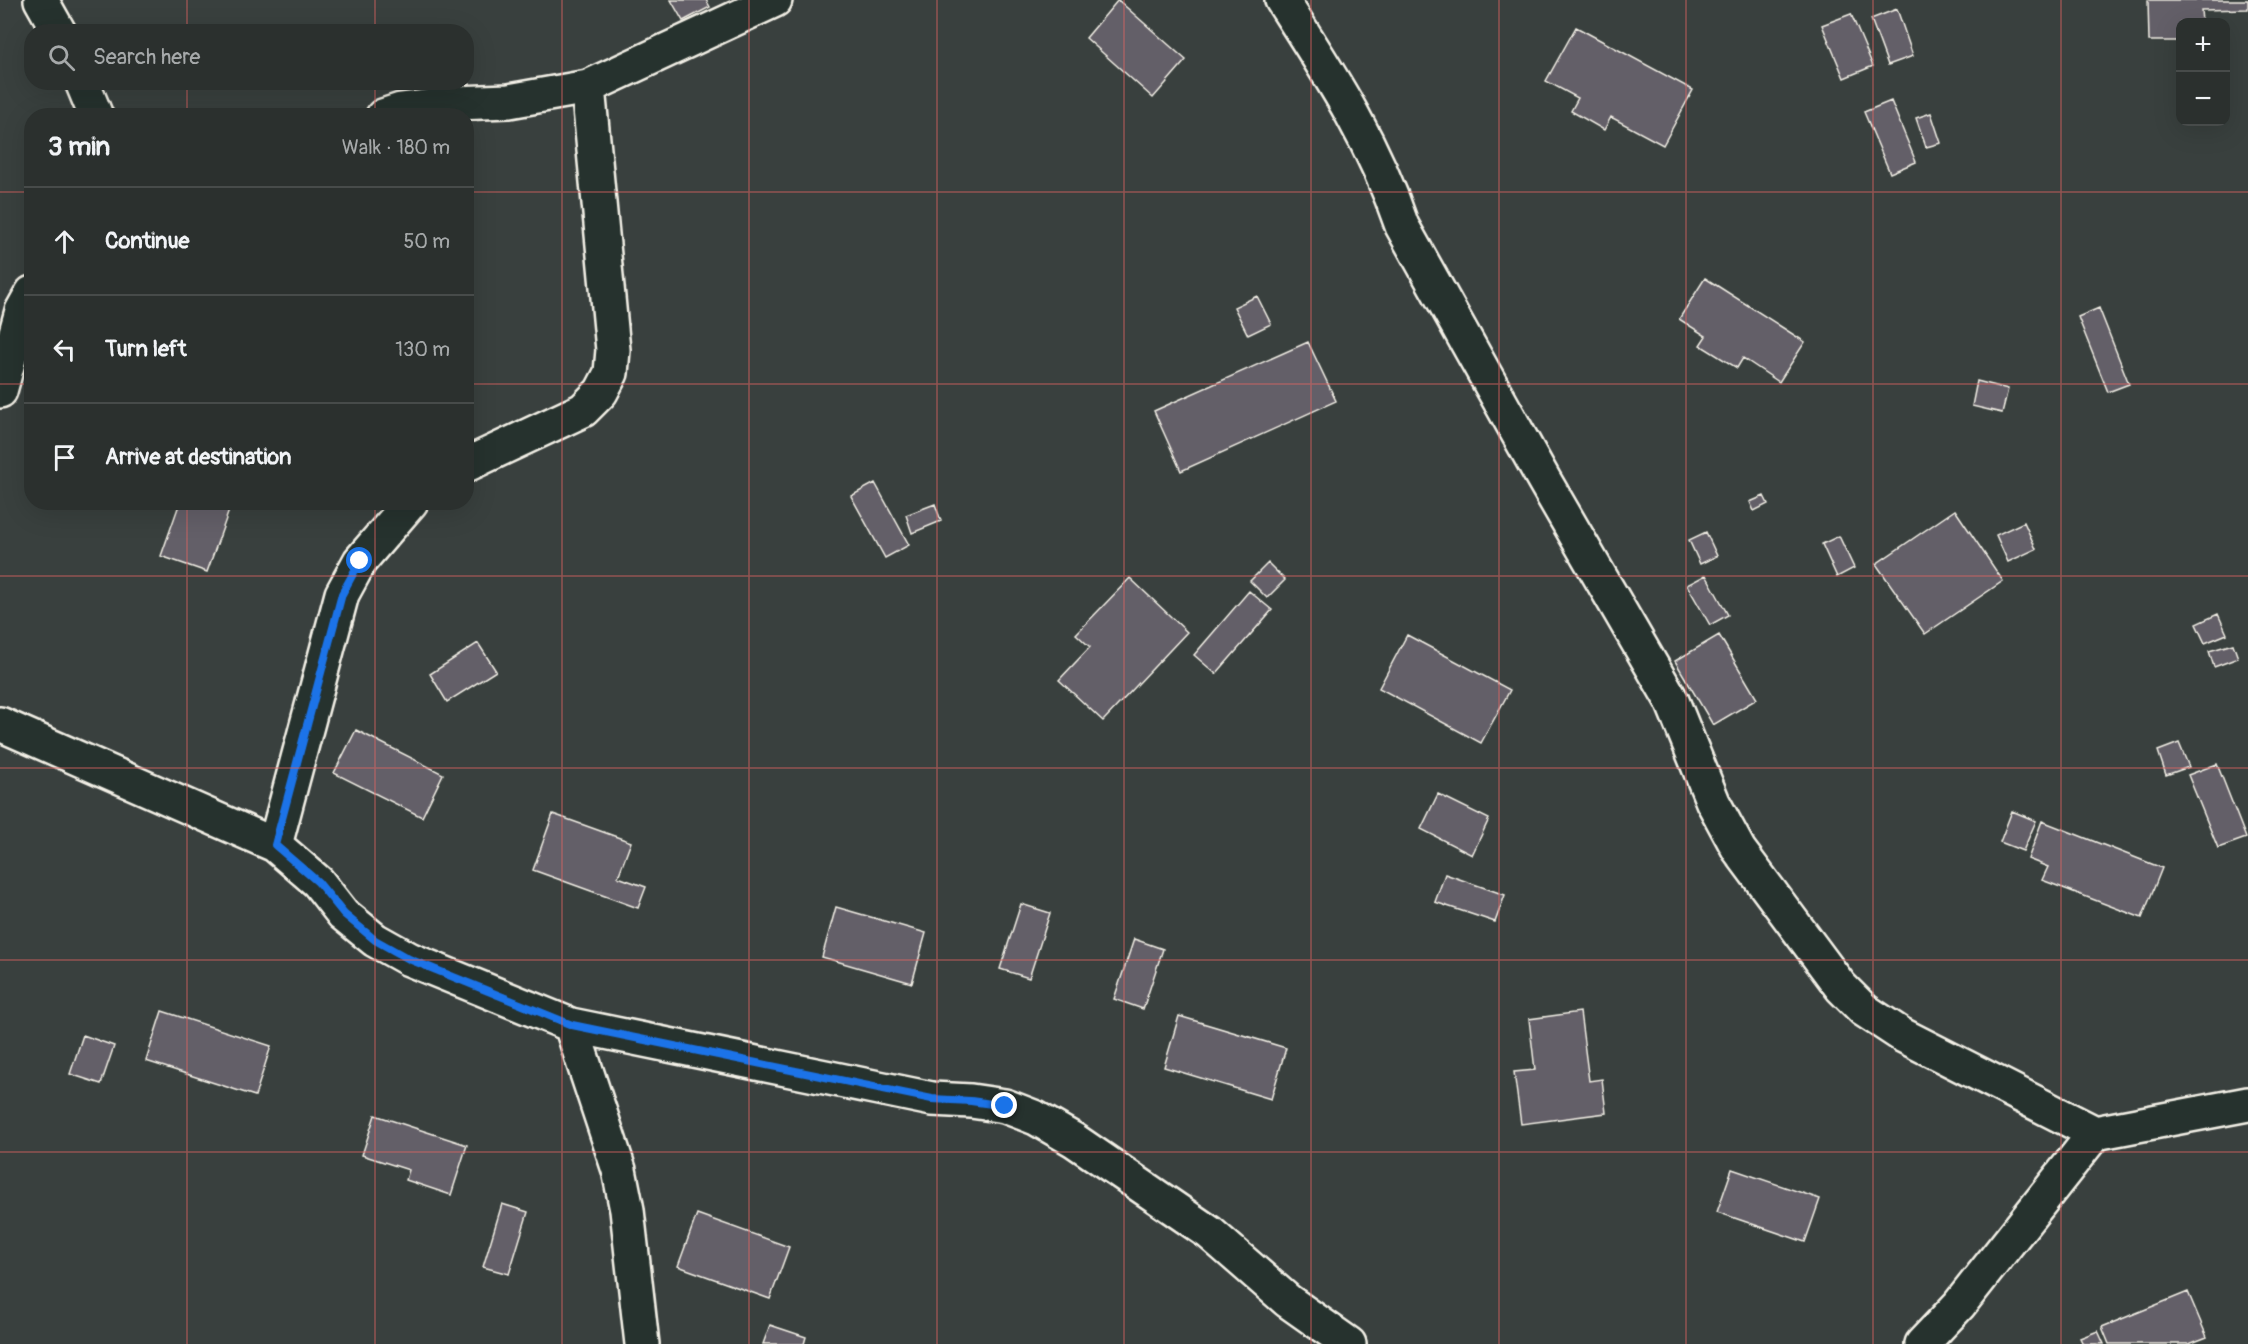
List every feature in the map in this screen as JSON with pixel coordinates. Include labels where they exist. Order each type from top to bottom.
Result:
[{"type":"street","points":[[41,0],[54,24]]},
{"type":"street","points":[[419,108],[509,101],[588,87],[775,0]]},
{"type":"street","points":[[1282,0],[1347,102],[1389,188],[1402,226],[1544,480],[1672,701],[1713,802],[1739,850],[1841,987],[1864,1010],[1902,1035],[2095,1133],[2248,1104]]},
{"type":"street","points":[[474,461],[583,410],[601,392],[611,373],[612,338],[588,87]]},
{"type":"street","points":[[85,90],[93,108]]},
{"type":"street","points":[[0,391],[24,307]]},
{"type":"street","points":[[275,845],[342,594],[360,561],[404,510]]},
{"type":"street","points":[[0,724],[275,845],[318,882],[344,914],[375,940],[409,959],[572,1025],[932,1099],[1005,1106],[1036,1118],[1074,1140],[1210,1233],[1288,1301],[1349,1344]]},
{"type":"street","points":[[572,1025],[619,1170],[627,1210],[642,1344]]},
{"type":"street","points":[[1922,1344],[1959,1305],[2095,1133]]},
{"type":"building","points":[[671,0],[706,0],[710,7],[683,21]]},
{"type":"building","points":[[1118,0],[1186,60],[1153,98],[1086,38]]},
{"type":"building","points":[[2148,0],[2248,0],[2248,9],[2201,10],[2202,18],[2176,18],[2176,41],[2149,41]]},
{"type":"building","points":[[1897,9],[1913,56],[1888,65],[1871,19]]},
{"type":"building","points":[[1851,14],[1873,66],[1844,78],[1822,25]]},
{"type":"building","points":[[1576,27],[1693,90],[1663,145],[1611,117],[1604,130],[1571,111],[1578,98],[1546,81]]},
{"type":"building","points":[[1891,101],[1916,162],[1890,173],[1864,112]]},
{"type":"building","points":[[1931,113],[1941,143],[1926,147],[1916,118]]},
{"type":"building","points":[[1705,278],[1805,342],[1779,382],[1743,358],[1737,368],[1700,345],[1706,336],[1679,319]]},
{"type":"building","points":[[1257,296],[1271,324],[1248,335],[1234,307]]},
{"type":"building","points":[[2099,308],[2129,384],[2108,392],[2078,317]]},
{"type":"building","points":[[1308,342],[1336,401],[1181,471],[1154,411]]},
{"type":"building","points":[[1977,381],[2008,389],[2002,413],[1972,406]]},
{"type":"building","points":[[875,483],[909,545],[885,558],[851,496]]},
{"type":"building","points":[[1764,496],[1768,504],[1754,511],[1750,502]]},
{"type":"building","points":[[935,504],[941,521],[912,533],[906,515]]},
{"type":"building","points":[[177,510],[229,510],[207,572],[161,556]]},
{"type":"building","points":[[1955,510],[2003,581],[1925,634],[1876,564]]},
{"type":"building","points":[[2024,522],[2036,549],[2008,562],[1996,535]]},
{"type":"building","points":[[1706,532],[1717,556],[1700,564],[1689,540]]},
{"type":"building","points":[[1839,536],[1854,568],[1837,577],[1822,544]]},
{"type":"building","points":[[1268,563],[1285,580],[1267,598],[1250,581]]},
{"type":"building","points":[[1706,575],[1728,615],[1710,625],[1687,585]]},
{"type":"building","points":[[1130,578],[1187,632],[1103,721],[1059,680],[1090,647],[1076,634]]},
{"type":"building","points":[[1249,591],[1272,610],[1216,674],[1194,655]]},
{"type":"building","points":[[2218,614],[2227,634],[2205,643],[2196,624]]},
{"type":"building","points":[[1407,635],[1510,690],[1481,743],[1379,688]]},
{"type":"building","points":[[1719,635],[1757,699],[1713,725],[1675,661]]},
{"type":"building","points":[[478,643],[496,671],[447,702],[430,674]]},
{"type":"building","points":[[2233,644],[2238,658],[2214,667],[2209,651]]},
{"type":"building","points":[[356,730],[443,774],[422,817],[334,773]]},
{"type":"building","points":[[2179,743],[2189,767],[2166,775],[2158,751]]},
{"type":"building","points":[[2217,764],[2246,838],[2218,848],[2188,775]]},
{"type":"building","points":[[1438,794],[1489,819],[1472,855],[1421,829]]},
{"type":"building","points":[[2012,811],[2036,821],[2023,851],[2000,842]]},
{"type":"building","points":[[553,814],[631,842],[618,877],[646,887],[638,908],[533,870]]},
{"type":"building","points":[[2042,821],[2162,868],[2142,918],[2042,880],[2048,867],[2028,859]]},
{"type":"building","points":[[1445,874],[1505,895],[1495,922],[1435,902]]},
{"type":"building","points":[[1021,904],[1050,913],[1029,978],[1000,969]]},
{"type":"building","points":[[836,907],[926,933],[912,983],[822,957]]},
{"type":"building","points":[[1134,939],[1163,949],[1143,1009],[1114,999]]},
{"type":"building","points":[[162,1011],[271,1046],[255,1096],[146,1061]]},
{"type":"building","points":[[1580,1012],[1589,1081],[1602,1079],[1606,1113],[1521,1124],[1514,1072],[1535,1070],[1529,1019]]},
{"type":"building","points":[[1179,1016],[1286,1048],[1271,1099],[1164,1067]]},
{"type":"building","points":[[83,1035],[114,1046],[101,1084],[70,1074]]},
{"type":"building","points":[[375,1115],[467,1145],[451,1195],[406,1180],[409,1170],[362,1155]]},
{"type":"building","points":[[1732,1169],[1820,1199],[1805,1242],[1717,1212]]},
{"type":"building","points":[[502,1204],[528,1212],[509,1274],[483,1267]]},
{"type":"building","points":[[697,1214],[789,1247],[770,1299],[678,1266]]},
{"type":"building","points":[[2188,1292],[2207,1337],[2189,1344],[2109,1344],[2102,1327]]},
{"type":"building","points":[[770,1325],[806,1337],[804,1344],[763,1344]]},
{"type":"building","points":[[2098,1331],[2104,1344],[2083,1344],[2080,1338]]},
{"type":"route","points":[[360,561],[342,594],[275,845],[318,882],[344,914],[375,940],[409,959],[572,1025],[932,1099],[1005,1106]]}]
